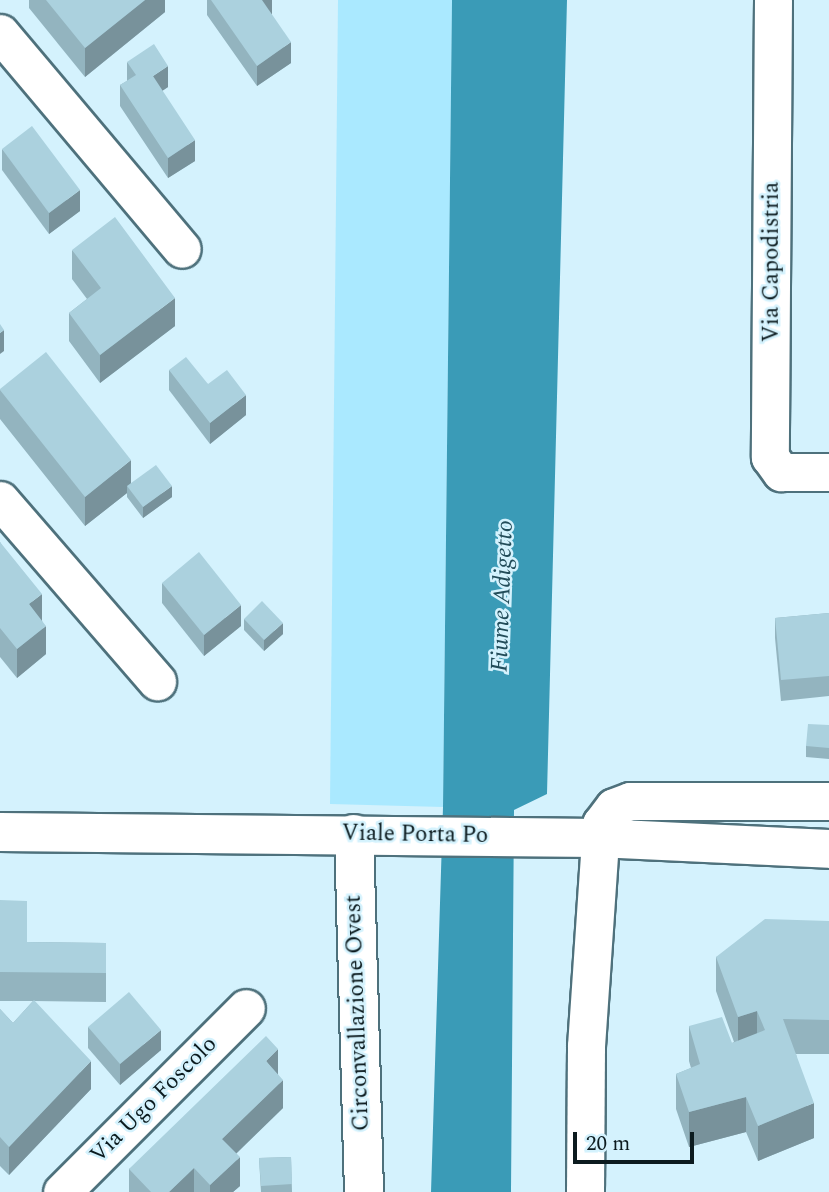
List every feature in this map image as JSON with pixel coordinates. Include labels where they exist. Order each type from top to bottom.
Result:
[{"type":"main road","name":"Viale Porta Po","points":[[0,832],[394,834],[582,838],[829,849]]},
{"type":"main road","name":"Circonvallazione Ovest","points":[[354,834],[364,1192]]},
{"type":"street","name":"Via Capodistria","points":[[773,0],[771,457],[781,472],[829,472]]},
{"type":"street","points":[[0,33],[182,249]]},
{"type":"street","points":[[0,500],[157,681]]},
{"type":"street","points":[[585,1192],[586,1046],[582,838],[601,824],[614,807],[630,801],[829,801]]},
{"type":"street","name":"Via Ugo Foscolo","points":[[62,1192],[246,1008]]},
{"type":"shaded area","points":[[338,0],[452,0],[443,807],[330,804]]},
{"type":"water","name":"Fiume Adigetto","points":[[452,0],[567,0],[547,794],[514,810],[511,1192],[431,1192],[443,807]]},
{"type":"building","points":[[46,0],[145,0],[85,48]]},
{"type":"building","points":[[211,0],[262,0],[291,42],[257,66]]},
{"type":"building","points":[[154,44],[168,66],[153,76],[195,140],[168,158],[120,85],[136,75],[127,62]]},
{"type":"building","points":[[32,126],[80,190],[49,213],[2,149]]},
{"type":"building","points":[[115,217],[175,298],[100,355],[69,313],[101,288],[72,250]]},
{"type":"building","points":[[46,352],[131,460],[85,497],[0,390]]},
{"type":"building","points":[[186,357],[208,384],[227,370],[246,395],[210,423],[169,370]]},
{"type":"building","points":[[156,465],[172,486],[143,507],[127,486]]},
{"type":"building","points":[[0,542],[42,594],[29,604],[46,626],[17,649],[0,628]]},
{"type":"building","points":[[199,552],[241,605],[204,635],[162,583]]},
{"type":"building","points":[[262,601],[283,623],[264,640],[244,619]]},
{"type":"building","points":[[829,613],[829,676],[781,680],[775,618]]},
{"type":"building","points":[[808,724],[829,725],[829,748],[806,746]]},
{"type":"building","points":[[0,900],[27,901],[27,942],[106,943],[106,973],[0,972]]},
{"type":"building","points":[[765,919],[829,921],[829,1020],[783,1019],[814,1103],[758,1126],[746,1097],[689,1112],[676,1074],[700,1064],[689,1026],[722,1017],[732,1043],[765,1030],[757,1011],[738,1017],[716,957]]},
{"type":"building","points":[[129,992],[161,1030],[120,1064],[88,1027]]},
{"type":"building","points":[[34,1000],[91,1061],[9,1147],[0,1137],[0,1009],[13,1023]]},
{"type":"building","points":[[266,1036],[278,1049],[266,1061],[283,1080],[222,1139],[240,1157],[210,1185],[194,1168],[169,1192],[151,1192],[129,1169]]},
{"type":"building","points":[[291,1157],[292,1184],[261,1186],[259,1158]]}]
